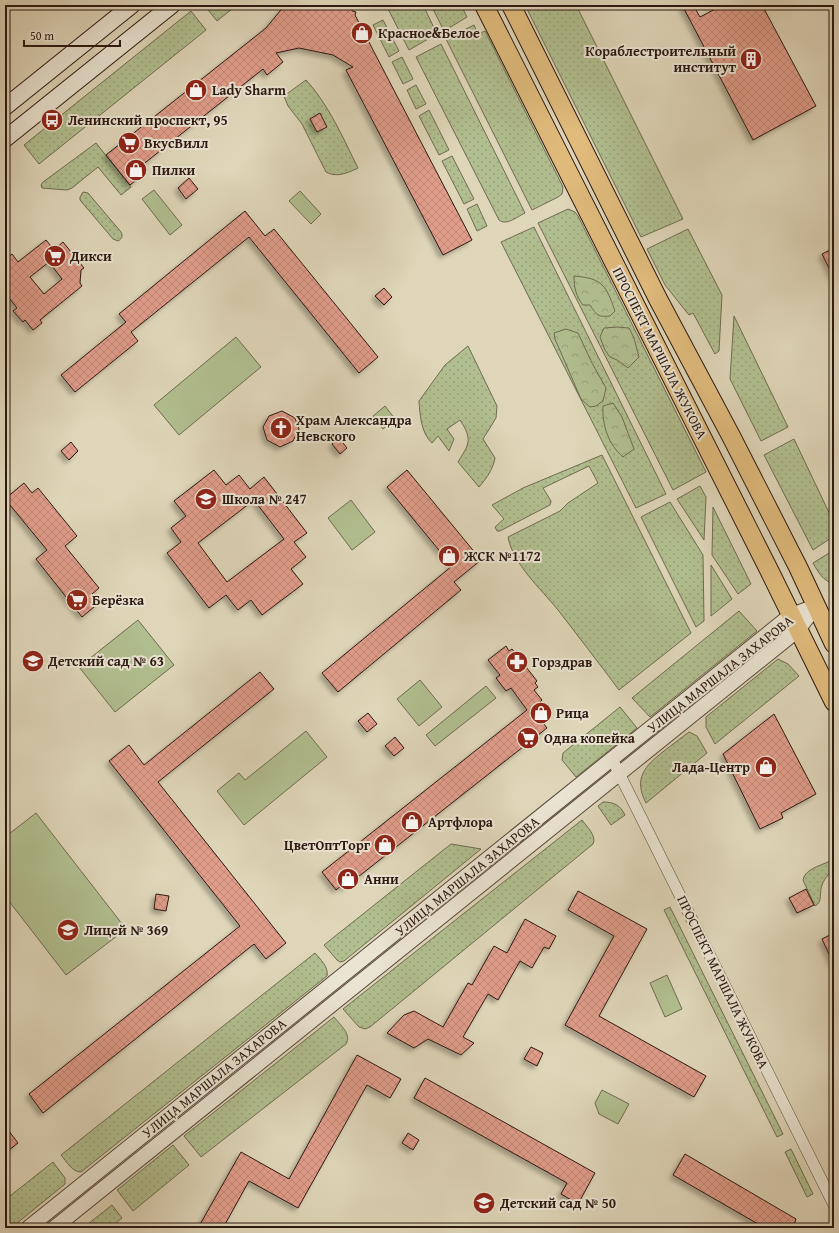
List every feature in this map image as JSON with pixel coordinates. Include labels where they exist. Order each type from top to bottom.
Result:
[{"type":"main road","points":[[5,107],[132,5]]},
{"type":"main road","points":[[5,139],[172,5]]},
{"type":"main road","name":"ПРОСПЕКТ МАРШАЛА ЖУКОВА","points":[[484,5],[834,702]]},
{"type":"main road","name":"ПРОСПЕКТ МАРШАЛА ЖУКОВА","points":[[512,5],[658,299],[732,436],[798,567],[834,644]]},
{"type":"street","name":"УЛИЦА МАРШАЛА ЗАХАРОВА","points":[[54,1228],[620,774],[816,606]]},
{"type":"street","name":"УЛИЦА МАРШАЛА ЗАХАРОВА","points":[[28,1228],[612,759],[795,623]]},
{"type":"street","name":"ПРОСПЕКТ МАРШАЛА ЖУКОВА","points":[[612,759],[834,1205]]},
{"type":"green space","points":[[204,5],[237,5],[217,21]]},
{"type":"green space","points":[[386,5],[423,5],[437,34],[409,50]]},
{"type":"green space","points":[[431,5],[461,5],[467,17],[444,31]]},
{"type":"green space","points":[[525,5],[576,5],[683,219],[641,237]]},
{"type":"green space","points":[[191,11],[206,30],[39,164],[24,145]]},
{"type":"green space","points":[[383,20],[399,51],[389,57],[373,25]]},
{"type":"green space","points":[[474,25],[478,34],[485,31],[563,187],[562,194],[558,197],[532,210],[446,39]]},
{"type":"green space","points":[[441,44],[525,213],[512,220],[502,222],[499,220],[416,57]]},
{"type":"green space","points":[[402,57],[413,79],[403,84],[392,62]]},
{"type":"green space","points":[[306,80],[329,111],[358,168],[338,175],[326,172],[302,124],[288,106],[284,96]]},
{"type":"green space","points":[[416,85],[426,104],[416,109],[407,90]]},
{"type":"green space","points":[[429,110],[449,150],[439,155],[419,116]]},
{"type":"green space","points":[[96,143],[131,187],[121,195],[98,167],[72,188],[67,190],[42,188],[41,185],[43,182]]},
{"type":"green space","points":[[452,156],[474,199],[464,204],[442,161]]},
{"type":"green space","points":[[154,190],[182,225],[170,235],[142,199]]},
{"type":"green space","points":[[300,191],[321,214],[311,224],[289,201]]},
{"type":"green space","points":[[83,192],[88,193],[121,232],[122,237],[118,241],[113,239],[80,200]]},
{"type":"green space","points":[[477,204],[487,226],[477,231],[467,209]]},
{"type":"green space","points":[[568,209],[575,212],[578,216],[706,472],[673,490],[538,223]]},
{"type":"green space","points":[[534,227],[666,494],[636,508],[501,242]]},
{"type":"green space","points":[[688,229],[722,295],[719,351],[715,354],[693,313],[689,315],[665,285],[647,249]]},
{"type":"green space","points":[[574,276],[590,278],[601,284],[607,292],[615,311],[610,316],[600,316],[596,314],[590,305],[583,305],[576,292]]},
{"type":"green space","points":[[734,316],[788,427],[761,441],[730,379]]},
{"type":"green space","points":[[604,328],[629,328],[634,338],[639,357],[628,368],[610,357],[605,350],[600,337]]},
{"type":"green space","points":[[566,329],[578,333],[606,388],[603,401],[596,406],[590,407],[581,399],[555,339],[554,333]]},
{"type":"green space","points":[[236,337],[261,367],[179,435],[154,405]]},
{"type":"green space","points":[[468,346],[497,406],[496,418],[483,439],[495,458],[493,466],[479,487],[458,462],[465,451],[468,442],[467,432],[460,420],[447,429],[454,439],[449,451],[438,436],[432,443],[428,439],[423,429],[419,406],[419,401],[445,365]]},
{"type":"green space","points":[[613,403],[622,417],[634,449],[623,457],[613,446],[605,427],[603,406]]},
{"type":"green space","points":[[385,406],[395,419],[383,429],[373,416]]},
{"type":"green space","points":[[794,439],[834,523],[834,536],[813,550],[764,455]]},
{"type":"green space","points":[[602,455],[691,633],[619,690],[558,610],[528,576],[516,557],[508,537],[560,511],[568,503],[598,483],[589,466],[543,488],[551,501],[550,505],[500,531],[497,531],[495,527],[504,519],[492,505],[523,488]]},
{"type":"green space","points":[[700,486],[706,497],[704,540],[677,499]]},
{"type":"green space","points":[[351,500],[375,532],[352,550],[328,518]]},
{"type":"green space","points":[[670,502],[703,555],[704,621],[696,627],[641,517]]},
{"type":"green space","points":[[713,507],[751,584],[738,594],[712,555]]},
{"type":"green space","points":[[834,550],[834,584],[819,573],[813,563]]},
{"type":"green space","points":[[711,565],[732,599],[711,616]]},
{"type":"green space","points":[[739,611],[757,631],[650,717],[632,698]]},
{"type":"green space","points":[[138,620],[174,665],[115,712],[79,667]]},
{"type":"green space","points":[[778,659],[788,664],[799,676],[715,744],[706,727],[706,717]]},
{"type":"green space","points":[[420,680],[442,707],[419,726],[397,699]]},
{"type":"green space","points":[[486,686],[496,698],[435,746],[426,735]]},
{"type":"green space","points":[[620,707],[637,728],[576,777],[562,760],[563,753]]},
{"type":"green space","points":[[306,731],[327,757],[244,825],[217,791],[239,773],[245,780]]},
{"type":"green space","points":[[689,732],[697,736],[707,753],[646,803],[642,794],[641,786],[643,773],[651,762]]},
{"type":"green space","points":[[603,802],[616,805],[625,815],[611,825],[598,806]]},
{"type":"green space","points":[[36,813],[126,929],[66,975],[5,896],[5,837]]},
{"type":"green space","points":[[582,820],[593,835],[593,844],[370,1027],[365,1029],[359,1027],[343,1009]]},
{"type":"green space","points":[[451,844],[481,849],[344,961],[340,962],[337,960],[324,945]]},
{"type":"green space","points":[[830,861],[834,862],[834,865],[823,882],[819,902],[815,906],[803,880],[804,876],[810,870]]},
{"type":"green space","points":[[670,907],[783,1134],[777,1137],[664,910]]},
{"type":"green space","points":[[315,953],[327,969],[327,976],[81,1172],[78,1172],[70,1166],[61,1155]]},
{"type":"green space","points":[[667,975],[682,1009],[665,1017],[650,983]]},
{"type":"green space","points":[[334,1017],[342,1026],[348,1037],[346,1044],[201,1157],[184,1136]]},
{"type":"green space","points":[[602,1090],[629,1104],[618,1124],[599,1114],[595,1103]]},
{"type":"green space","points":[[173,1145],[189,1165],[133,1211],[117,1190]]},
{"type":"green space","points":[[791,1149],[813,1194],[807,1197],[785,1152]]},
{"type":"green space","points":[[53,1162],[65,1178],[65,1184],[11,1228],[5,1228],[5,1200]]},
{"type":"green space","points":[[112,1205],[122,1218],[110,1228],[83,1228]]},
{"type":"building","points":[[285,5],[353,5],[352,11],[356,12],[355,15],[472,240],[443,255],[346,70],[353,67],[333,55],[299,48],[276,53],[283,62],[267,75],[263,69],[141,166],[146,172],[130,185],[106,155],[266,28]]},
{"type":"building","name":"Кораблестроительный институт","points":[[682,5],[693,5],[700,17],[723,5],[762,5],[816,106],[753,140]]},
{"type":"building","points":[[320,113],[327,127],[317,132],[310,119]]},
{"type":"building","points":[[189,178],[198,189],[186,199],[178,188]]},
{"type":"building","points":[[245,211],[265,236],[274,229],[378,357],[359,373],[249,237],[131,332],[138,341],[75,392],[61,375],[126,322],[119,314]]},
{"type":"building","points":[[46,240],[54,250],[63,242],[84,268],[81,270],[80,283],[82,286],[40,320],[42,323],[33,330],[25,320],[23,322],[13,311],[17,308],[5,293],[5,260],[12,254],[18,262]],"holes":[[[49,262],[62,279],[44,294],[30,277]]]},
{"type":"building","points":[[834,248],[834,278],[822,254]]},
{"type":"building","points":[[384,288],[392,297],[384,305],[375,296]]},
{"type":"building","name":"Храм Александра Невского","points":[[282,411],[295,418],[299,429],[293,441],[280,447],[267,440],[263,427],[269,416]]},
{"type":"building","points":[[339,438],[347,448],[340,454],[332,444]]},
{"type":"building","points":[[71,442],[78,451],[69,460],[61,451]]},
{"type":"building","points":[[214,470],[226,485],[239,475],[250,489],[264,477],[307,533],[294,542],[306,557],[291,569],[303,584],[262,615],[251,600],[238,610],[226,595],[209,608],[167,553],[181,542],[171,528],[186,516],[174,501]],"holes":[[[254,500],[284,539],[227,582],[198,543]]]},
{"type":"building","points":[[407,470],[481,560],[454,582],[461,590],[338,692],[322,673],[452,566],[387,487]]},
{"type":"building","points":[[24,483],[32,493],[38,488],[77,536],[65,546],[99,588],[92,594],[100,602],[82,617],[36,559],[47,550],[5,499]]},
{"type":"building","points":[[506,646],[509,651],[512,649],[537,681],[535,683],[538,687],[534,690],[542,700],[539,703],[547,714],[540,719],[547,728],[344,888],[342,885],[336,890],[322,872],[527,710],[511,688],[506,691],[496,678],[500,675],[488,660]]},
{"type":"building","points":[[260,672],[274,689],[158,782],[286,943],[266,959],[254,944],[43,1113],[29,1094],[240,926],[109,761],[129,745],[144,765]]},
{"type":"building","points":[[368,713],[377,724],[367,732],[358,721]]},
{"type":"building","name":"Лада-Центр","points":[[774,714],[816,794],[781,813],[783,818],[760,829],[723,754]]},
{"type":"building","points":[[395,737],[404,748],[394,756],[385,746]]},
{"type":"building","points":[[806,889],[814,905],[797,913],[789,898]]},
{"type":"building","points":[[578,891],[647,929],[599,1016],[706,1076],[694,1097],[565,1025],[614,936],[568,910]]},
{"type":"building","points":[[156,894],[169,896],[166,911],[154,909]]},
{"type":"building","points":[[525,919],[556,936],[549,949],[544,947],[532,968],[520,961],[498,1000],[488,994],[463,1037],[474,1043],[461,1055],[428,1039],[414,1048],[387,1033],[404,1015],[414,1011],[443,1027],[468,983],[472,985],[494,946],[507,953]]},
{"type":"building","points":[[834,933],[834,965],[822,939]]},
{"type":"building","points":[[531,1047],[543,1053],[537,1066],[524,1059]]},
{"type":"building","points":[[357,1055],[401,1079],[390,1098],[367,1085],[298,1208],[249,1181],[223,1228],[198,1228],[241,1152],[289,1179]]},
{"type":"building","points":[[425,1078],[595,1173],[578,1204],[561,1194],[567,1183],[414,1098]]},
{"type":"building","points":[[5,1126],[18,1143],[5,1153]]},
{"type":"building","points":[[408,1133],[419,1140],[413,1150],[402,1143]]},
{"type":"building","points":[[685,1154],[796,1219],[793,1228],[765,1228],[673,1175]]},
{"type":"place","name":"Красное&Белое","points":[[362,33]]},
{"type":"place","name":"Кораблестроительный институт","points":[[751,59]]},
{"type":"place","name":"Lady Sharm","points":[[196,90]]},
{"type":"place","name":"Ленинский проспект, 95","points":[[52,120]]},
{"type":"place","name":"ВкусВилл","points":[[129,143]]},
{"type":"place","name":"Пилки","points":[[136,170]]},
{"type":"place","name":"Дикси","points":[[55,256]]},
{"type":"place","name":"Храм Александра Невского","points":[[281,428]]},
{"type":"place","name":"Школа № 247","points":[[206,499]]},
{"type":"place","name":"ЖСК №1172","points":[[449,556]]},
{"type":"place","name":"Берёзка","points":[[77,600]]},
{"type":"place","name":"Детский сад № 63","points":[[33,661]]},
{"type":"place","name":"Горздрав","points":[[517,662]]},
{"type":"place","name":"Рица","points":[[541,713]]},
{"type":"place","name":"Одна копейка","points":[[528,738]]},
{"type":"place","name":"Лада-Центр","points":[[766,767]]},
{"type":"place","name":"Артфлора","points":[[412,822]]},
{"type":"place","name":"ЦветОптТорг","points":[[385,845]]},
{"type":"place","name":"Анни","points":[[348,879]]},
{"type":"place","name":"Лицей № 369","points":[[68,930]]},
{"type":"place","name":"Детский сад № 50","points":[[484,1203]]}]
